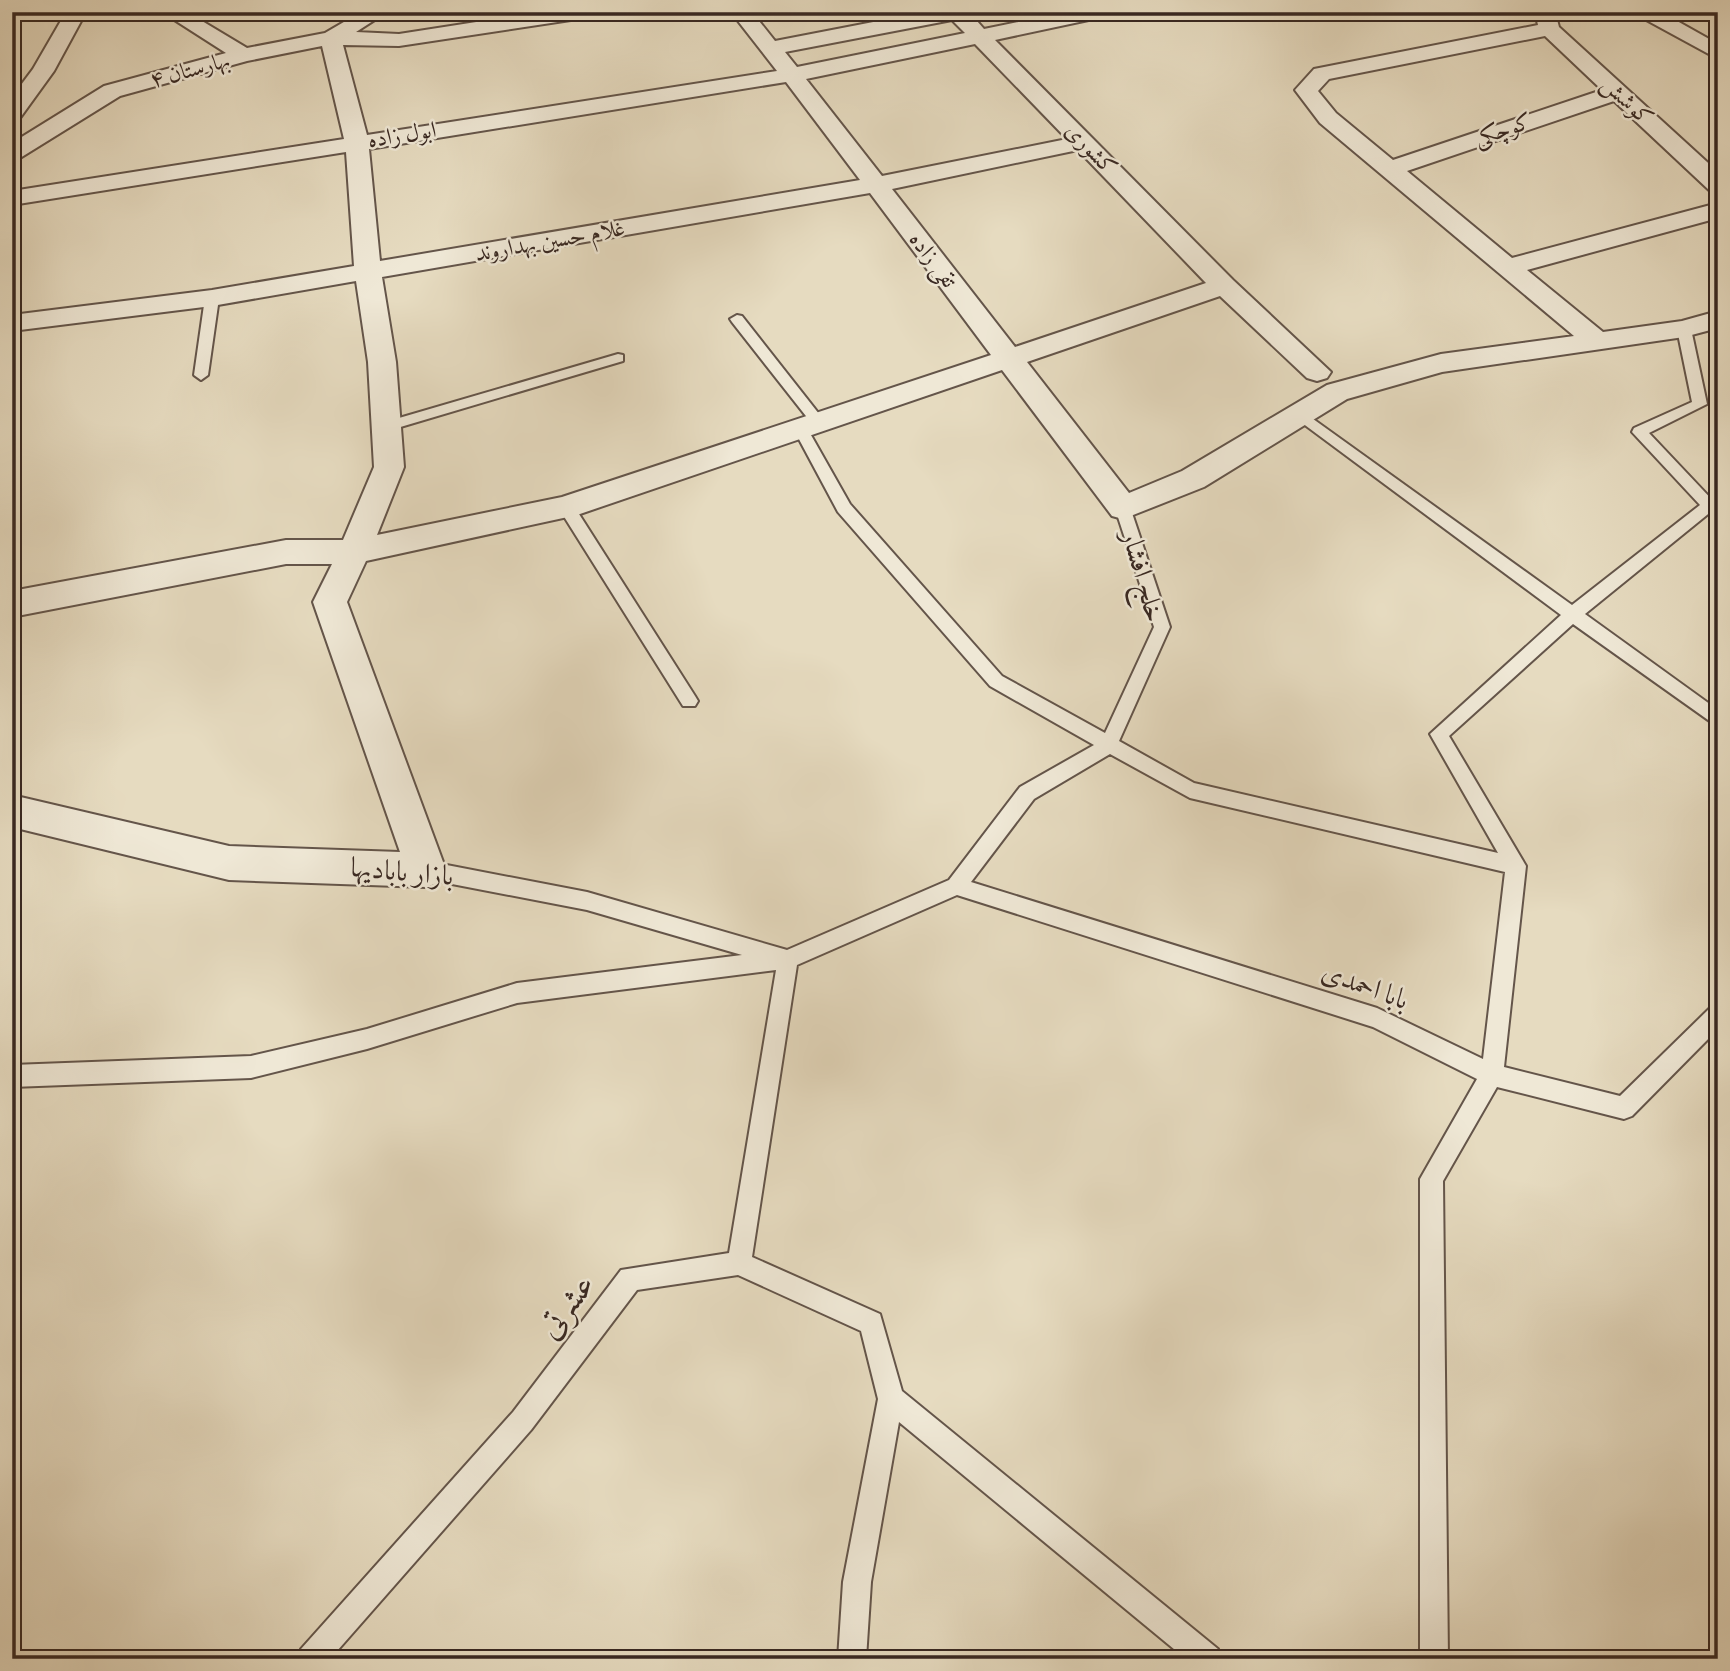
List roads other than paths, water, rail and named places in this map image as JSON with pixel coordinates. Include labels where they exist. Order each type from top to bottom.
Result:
[{"type":"street","points":[[12,113],[43,71],[76,12]]},
{"type":"street","points":[[172,12],[244,55]]},
{"type":"street","name":"بهارستان ۴","points":[[12,153],[112,90],[244,55],[331,38],[377,12]]},
{"type":"street","points":[[426,870],[330,602],[389,467],[382,362],[368,271],[357,142],[331,38],[399,40],[584,12]]},
{"type":"street","name":"تقی زاده","points":[[741,12],[1123,508]]},
{"type":"street","points":[[771,48],[957,12]]},
{"type":"street","name":"کشوری","points":[[957,12],[1224,286],[1317,372]]},
{"type":"street","name":"ابول زاده","points":[[12,198],[792,75],[1098,12]]},
{"type":"street","points":[[1646,12],[1718,53]]},
{"type":"street","points":[[1547,20],[1322,74],[1306,90],[1328,118],[1597,341]]},
{"type":"street","name":"کوشش","points":[[1547,20],[1617,92],[1718,184]]},
{"type":"street","name":"کوچکی","points":[[1390,169],[1617,92]]},
{"type":"street","name":"غلام حسین بهداروند","points":[[12,324],[212,298],[875,185],[1084,142]]},
{"type":"street","points":[[1507,267],[1718,210]]},
{"type":"street","points":[[12,604],[286,552],[354,552],[566,507],[1224,286]]},
{"type":"street","name":"خلج افشار","points":[[1123,508],[1193,480],[1337,392],[1441,363],[1684,329],[1718,319]]},
{"type":"street","name":"بازار بابادیها","points":[[12,811],[229,863],[426,870]]},
{"type":"lane","points":[[201,376],[212,298]]},
{"type":"lane","points":[[737,319],[809,425],[844,508],[996,681],[1190,790],[1516,866]]},
{"type":"lane","points":[[1434,1659],[1430,1179],[1492,1075],[1516,866],[1439,734],[1573,614],[1714,510],[1639,432],[1700,404],[1684,329]]},
{"type":"lane","points":[[387,426],[618,359]]},
{"type":"lane","points":[[1297,414],[1718,720]]},
{"type":"lane","points":[[566,507],[690,701]]},
{"type":"lane","name":"خلج افشار","points":[[1108,746],[1162,627],[1123,508]]},
{"type":"lane","points":[[12,1076],[251,1067],[367,1039],[517,993],[788,959],[956,886],[1027,793],[1108,746]]},
{"type":"lane","name":"بازار بابادیها","points":[[426,870],[587,901],[788,959]]},
{"type":"lane","name":"بابا احمدی","points":[[956,886],[1377,1018],[1492,1075],[1624,1108],[1718,1014]]},
{"type":"lane","points":[[788,959],[738,1263],[871,1323],[891,1399],[856,1582],[852,1659]]},
{"type":"lane","name":"عشرتی","points":[[311,1659],[522,1421],[630,1279],[738,1263]]},
{"type":"lane","points":[[891,1399],[1208,1659]]}]
